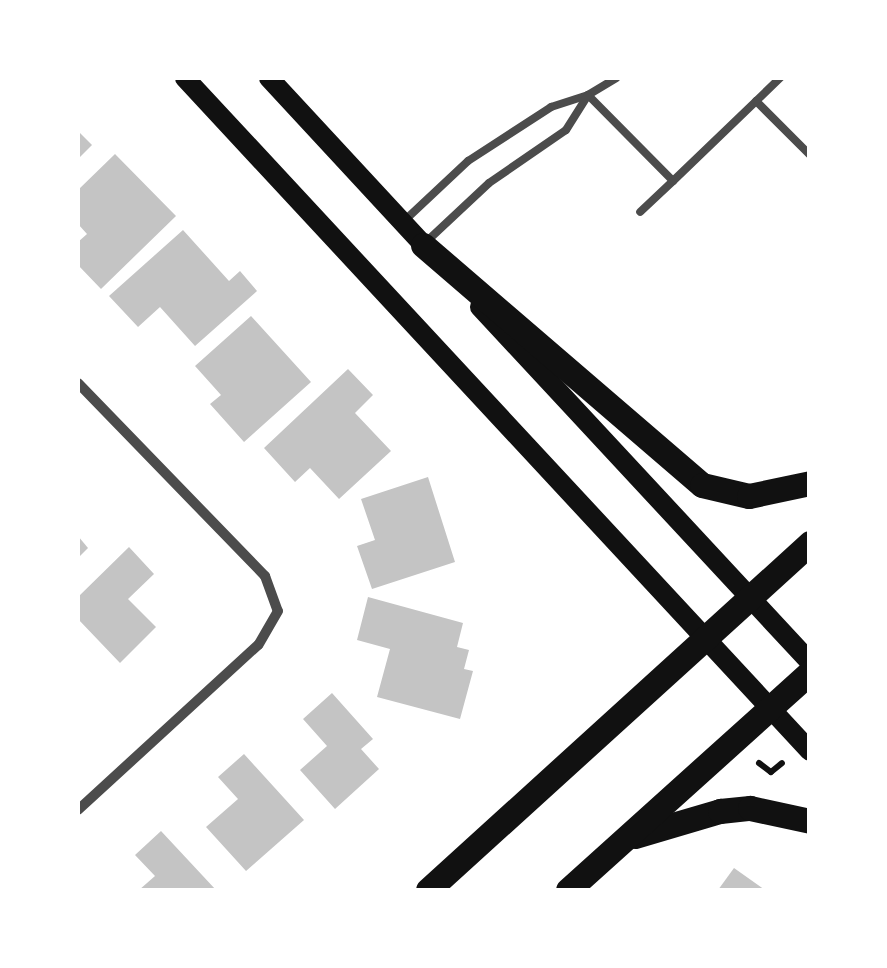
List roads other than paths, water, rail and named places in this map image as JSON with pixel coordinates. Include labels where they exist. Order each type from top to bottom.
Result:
[{"type":"main road","points":[[186,78],[810,751]]},
{"type":"main road","points":[[269,78],[810,662]]},
{"type":"main road","points":[[423,244],[702,486],[749,496],[810,484]]},
{"type":"main road","points":[[428,890],[810,542]]},
{"type":"main road","points":[[568,890],[810,672]]},
{"type":"main road","points":[[630,837],[720,811],[750,808],[810,822]]},
{"type":"street","points":[[78,383],[206,520],[265,576],[278,610],[258,645],[78,810]]},
{"type":"lane","points":[[403,223],[468,162],[551,107],[588,96],[616,78]]},
{"type":"lane","points":[[640,212],[780,78]]},
{"type":"lane","points":[[588,96],[673,180]]},
{"type":"lane","points":[[423,244],[489,183],[566,130],[588,96]]},
{"type":"lane","points":[[756,100],[810,155]]}]
